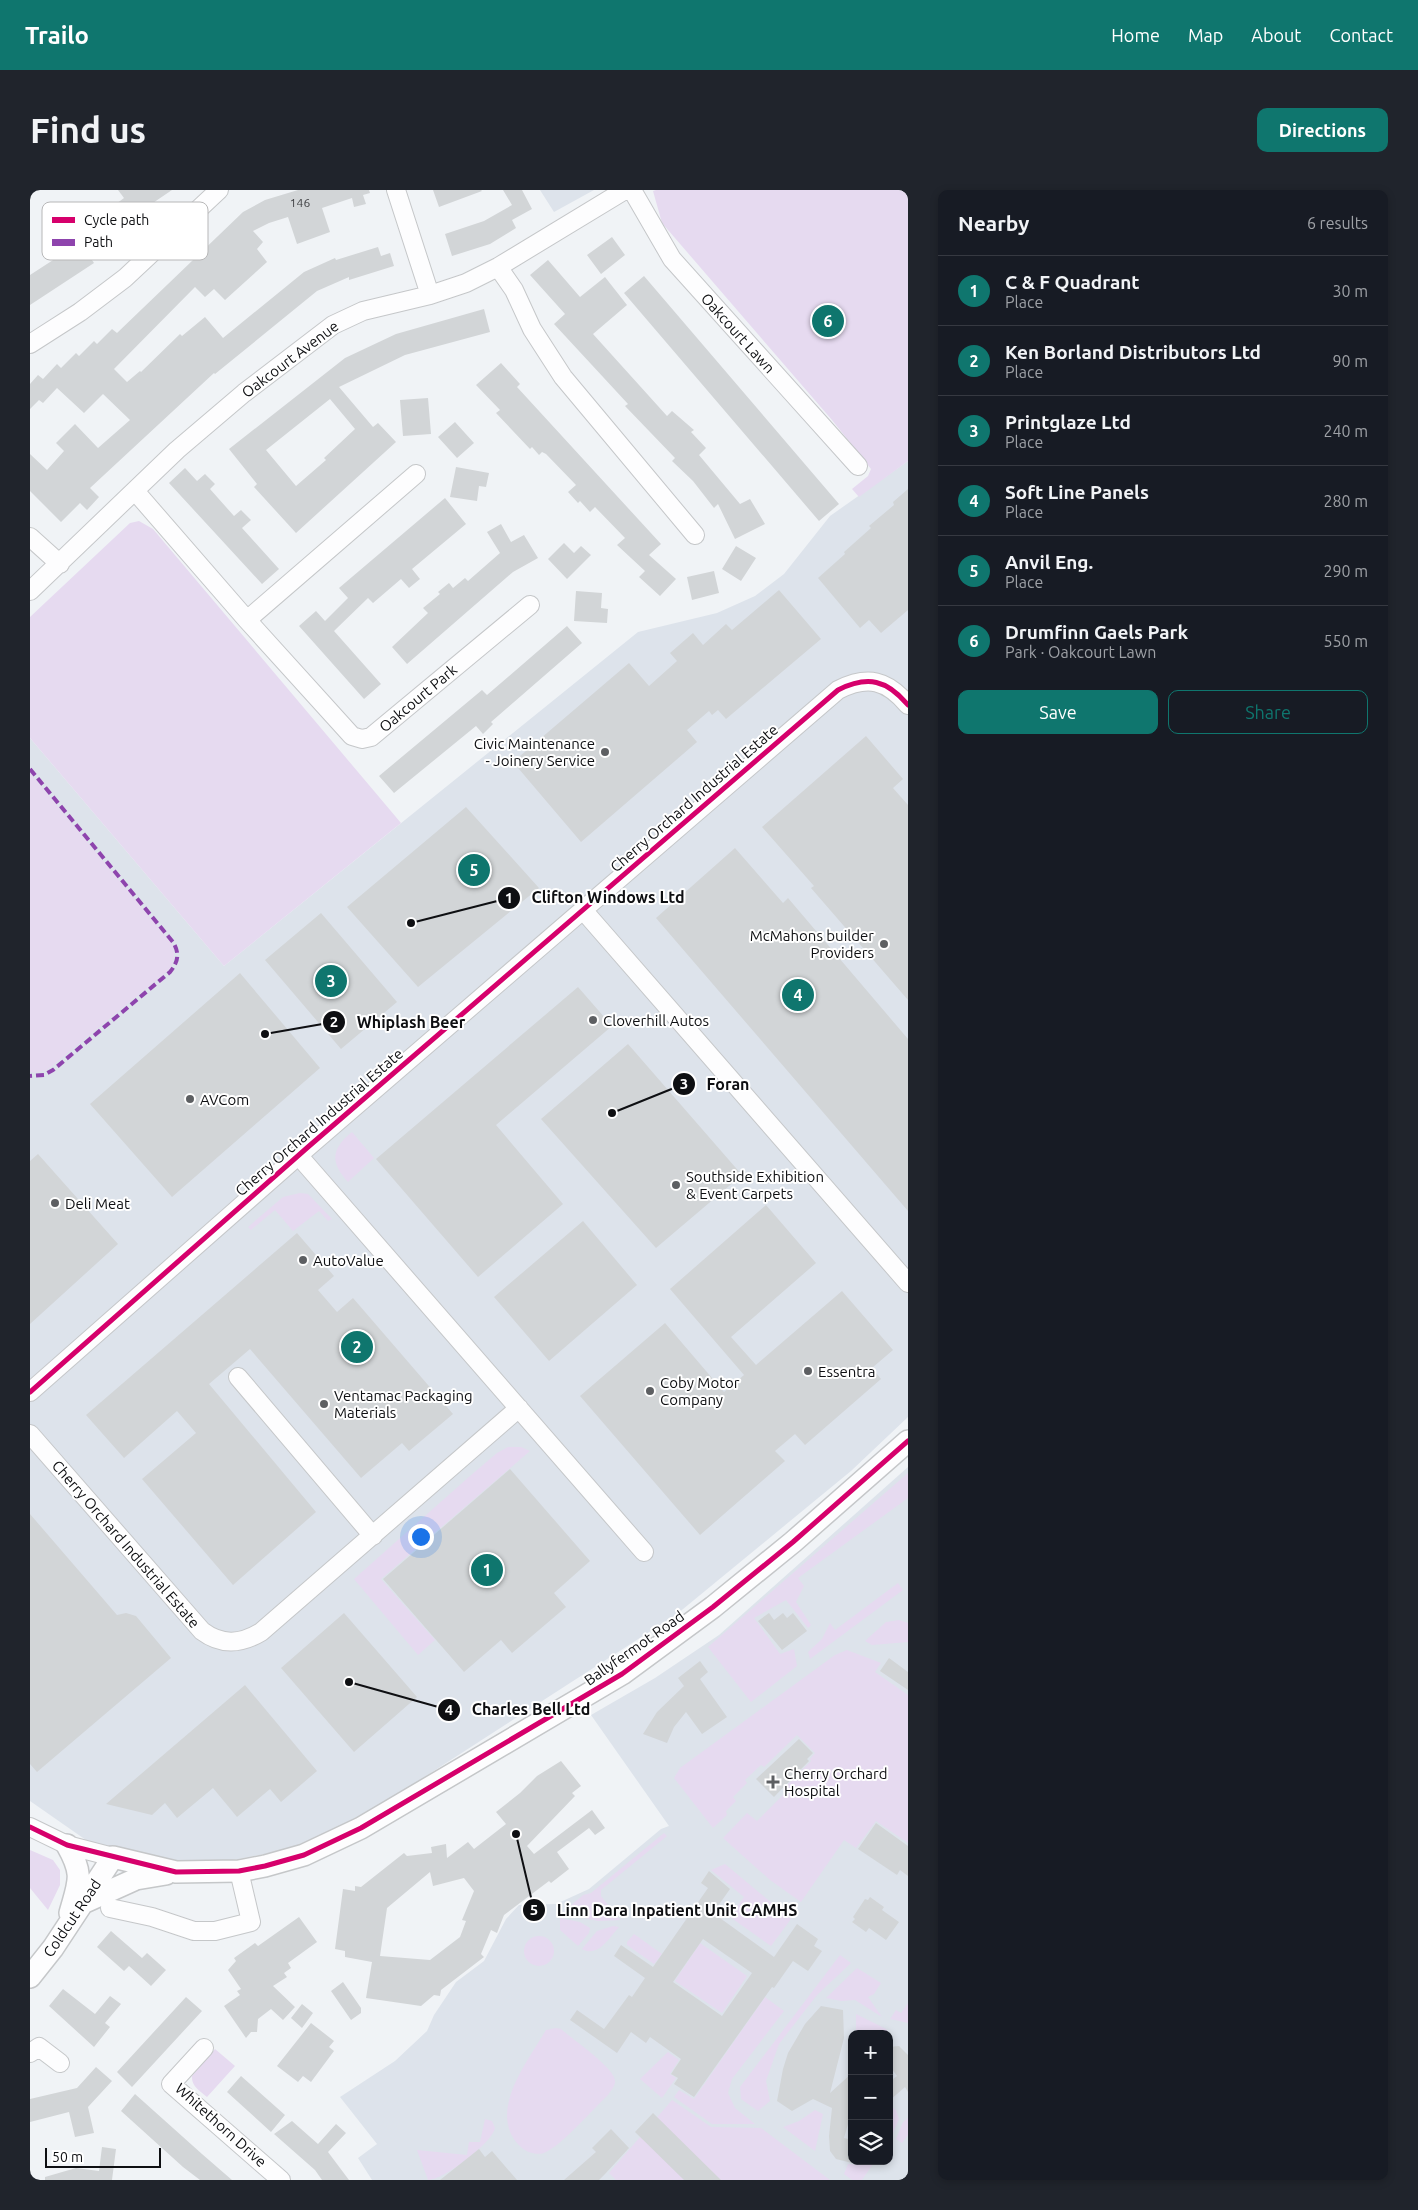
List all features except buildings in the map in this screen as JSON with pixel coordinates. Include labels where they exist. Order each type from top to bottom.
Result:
[{"type":"main road","name":"Ballyfermot Road","points":[[113,1858],[176,1872],[239,1871],[304,1855],[361,1828],[598,1690],[663,1645],[793,1542],[908,1441]]},
{"type":"main road","points":[[64,1932],[78,1875],[78,1867],[67,1845]]},
{"type":"main road","name":"Coldcut Road","points":[[30,1977],[64,1932],[113,1858]]},
{"type":"main road","points":[[84,1902],[136,1879],[176,1872]]},
{"type":"street","points":[[206,202],[219,190]]},
{"type":"street","points":[[396,190],[430,295]]},
{"type":"street","name":"Oakcourt Avenue","points":[[30,591],[177,450],[244,393],[333,324],[363,311],[430,295],[466,283],[498,267],[625,190]]},
{"type":"street","name":"Oakcourt Lawn","points":[[632,190],[672,259],[858,466]]},
{"type":"street","points":[[30,344],[80,312],[125,278],[144,260]]},
{"type":"street","points":[[498,267],[514,290],[532,329],[563,377],[696,535]]},
{"type":"street","points":[[247,620],[416,474]]},
{"type":"street","name":"Oakcourt Park","points":[[135,491],[247,620],[352,736],[362,739],[371,737],[530,605]]},
{"type":"street","points":[[30,537],[60,564]]},
{"type":"street","name":"Cherry Orchard Industrial Estate","points":[[30,1392],[298,1155],[838,690],[861,681],[881,683],[899,695],[908,705]]},
{"type":"street","points":[[583,910],[908,1283]]},
{"type":"street","name":"Cherry Orchard Industrial Estate","points":[[298,1155],[644,1552]]},
{"type":"street","points":[[238,1377],[373,1536]]},
{"type":"street","name":"Cherry Orchard Industrial Estate","points":[[30,1434],[202,1631],[210,1637],[223,1642],[237,1642],[249,1639],[261,1632],[519,1408]]},
{"type":"street","points":[[30,1827],[67,1845],[113,1858]]},
{"type":"street","points":[[110,1908],[152,1917],[194,1931],[215,1931],[251,1922],[239,1871]]},
{"type":"street","points":[[30,2053],[39,2046],[60,2063]]},
{"type":"street","name":"Whitethorn Drive","points":[[204,2048],[171,2084],[281,2180]]},
{"type":"shaded area","points":[[540,190],[594,190],[554,212]]},
{"type":"shaded area","points":[[908,190],[908,461],[859,497],[852,489],[868,476],[871,469],[832,420],[662,223],[653,191]]},
{"type":"shaded area","points":[[908,461],[908,1417],[851,1471],[677,1614],[364,1816],[301,1847],[217,1863],[142,1858],[96,1847],[30,1801],[30,738],[224,966],[638,632],[717,613],[755,596],[784,574],[830,516]]},
{"type":"shaded area","points":[[139,521],[153,529],[401,823],[224,966],[30,738],[30,617],[130,523]]},
{"type":"shaded area","points":[[30,773],[173,945],[174,951],[170,969],[47,1070],[35,1073],[30,1072]]},
{"type":"shaded area","points":[[352,1132],[374,1158],[348,1182],[338,1168],[335,1156],[340,1144]]},
{"type":"shaded area","points":[[300,1193],[308,1194],[332,1219],[328,1221],[319,1211],[293,1231],[275,1210],[251,1230],[248,1227],[283,1197]]},
{"type":"shaded area","points":[[508,1447],[521,1447],[530,1451],[381,1579],[435,1640],[418,1655],[354,1579],[470,1476],[497,1453]]},
{"type":"shaded area","name":"Cherry Orchard Hospital","points":[[908,1467],[908,2180],[372,2180],[358,2158],[377,2144],[340,2097],[395,2061],[427,2031],[434,2015],[456,1982],[484,1961],[506,1919],[519,1905],[556,1904],[589,1889],[661,1829],[669,1826],[591,1715],[655,1678],[719,1635]]},
{"type":"shaded area","points":[[908,1473],[908,1498],[798,1578],[804,1586],[796,1602],[811,1625],[808,1628],[786,1600],[754,1618],[780,1654],[794,1649],[797,1666],[751,1702],[708,1647]]},
{"type":"shaded area","points":[[898,1583],[903,1590],[810,1659],[808,1652],[822,1639],[830,1623],[835,1630]]},
{"type":"shaded area","points":[[899,1620],[908,1623],[908,1642],[872,1645],[865,1641],[886,1622]]},
{"type":"shaded area","points":[[847,1650],[881,1663],[875,1672],[908,1695],[908,1843],[876,1821],[856,1848],[844,1840],[801,1902],[770,1880],[723,1838],[747,1813],[757,1821],[786,1792],[784,1788],[811,1761],[810,1759],[815,1753],[797,1735],[764,1767],[761,1765],[745,1780],[747,1783],[733,1797],[736,1801],[726,1811],[727,1815],[713,1828],[674,1778],[680,1768],[835,1655]]},
{"type":"shaded area","points":[[664,1833],[667,1836],[601,1890],[601,1896],[620,1920],[598,1921],[562,1913],[583,1895],[591,1893]]},
{"type":"shaded area","points":[[30,1850],[53,1860],[60,1870],[60,1885],[48,1910],[30,1888]]},
{"type":"shaded area","points":[[725,1864],[791,1919],[771,1946],[730,1917],[744,1897],[711,1870]]},
{"type":"shaded area","points":[[560,1918],[580,1922],[590,1928],[589,1933],[578,1946],[560,1930]]},
{"type":"shaded area","points":[[613,1926],[619,1927],[603,1946],[593,1951],[582,1949],[597,1931]]},
{"type":"shaded area","points":[[634,1934],[662,1954],[654,1964],[627,1945],[627,1942]]},
{"type":"shaded area","points":[[539,1936],[545,1937],[553,1945],[553,1957],[545,1965],[539,1966],[533,1965],[525,1957],[524,1951],[525,1945],[533,1937]]},
{"type":"shaded area","points":[[700,1943],[747,1976],[722,2013],[675,1981]]},
{"type":"shaded area","points":[[840,1955],[851,1963],[817,1995],[779,2044],[766,2081],[770,2101],[758,2111],[741,2099],[740,2087]]},
{"type":"shaded area","points":[[857,1968],[881,1983],[874,1994],[868,1997],[882,2017],[855,2000],[841,2001],[826,1998]]},
{"type":"shaded area","points":[[765,1997],[784,2011],[732,2079],[728,2093],[735,2108],[755,2124],[712,2124],[674,2097],[679,2090],[694,2099]]},
{"type":"shaded area","points":[[908,2003],[908,2023],[890,2019],[896,2010],[901,2013]]},
{"type":"shaded area","points":[[856,2014],[887,2030],[856,2030]]},
{"type":"shaded area","points":[[561,2029],[601,2061],[613,2075],[615,2083],[608,2095],[578,2126],[553,2148],[540,2154],[533,2153],[521,2147],[511,2134],[507,2119],[508,2104],[521,2072],[546,2030]]},
{"type":"shaded area","points":[[215,2049],[235,2066],[207,2097],[194,2085],[192,2076]]},
{"type":"shaded area","points":[[668,2052],[679,2060],[670,2074],[676,2078],[662,2098],[640,2079]]},
{"type":"shaded area","points":[[672,2100],[711,2127],[761,2128],[830,2180],[616,2180],[609,2173]]},
{"type":"shaded area","points":[[893,2108],[896,2110],[899,2119],[893,2133]]},
{"type":"shaded area","points":[[815,2110],[823,2114],[815,2151],[783,2127],[799,2121]]},
{"type":"shaded area","points":[[908,2118],[908,2135],[902,2143],[896,2139],[903,2122]]},
{"type":"shaded area","points":[[485,2119],[492,2121],[495,2128],[486,2142],[455,2168],[428,2180],[417,2150],[467,2155],[469,2142],[480,2142]]},
{"type":"shaded area","points":[[848,2164],[872,2165],[862,2180],[852,2180],[844,2174]]},
{"type":"marked path","points":[[30,769],[173,942],[177,954],[175,965],[170,972],[53,1070],[44,1075],[30,1076]]},
{"type":"cycle path","points":[[30,1392],[308,1147],[838,690],[859,682],[876,682],[892,690],[908,705]]},
{"type":"cycle path","points":[[30,1827],[67,1845],[176,1872],[239,1871],[304,1855],[361,1828],[622,1674],[713,1607],[793,1542],[908,1441]]},
{"type":"place","name":"Drumfinn Gaels Park","points":[[828,321]]},
{"type":"place","name":"Civic Maintenance - Joinery Service","points":[[605,752]]},
{"type":"place","name":"Anvil Eng.","points":[[474,870]]},
{"type":"place","name":"Clifton Windows Ltd","points":[[411,923]]},
{"type":"place","name":"McMahons builder Providers","points":[[884,944]]},
{"type":"place","name":"Printglaze Ltd","points":[[331,981]]},
{"type":"place","name":"Soft Line Panels","points":[[798,995]]},
{"type":"place","name":"Cloverhill Autos","points":[[593,1020]]},
{"type":"place","name":"Whiplash Beer","points":[[265,1034]]},
{"type":"place","name":"AVCom","points":[[190,1099]]},
{"type":"place","name":"Foran","points":[[612,1113]]},
{"type":"place","name":"Southside Exhibition & Event Carpets","points":[[676,1185]]},
{"type":"place","name":"Deli Meat","points":[[55,1203]]},
{"type":"place","name":"AutoValue","points":[[303,1260]]},
{"type":"place","name":"Ken Borland Distributors Ltd","points":[[357,1347]]},
{"type":"place","name":"Essentra","points":[[808,1371]]},
{"type":"place","name":"Coby Motor Company","points":[[650,1391]]},
{"type":"place","name":"Ventamac Packaging Materials","points":[[324,1404]]},
{"type":"place","name":"C & F Quadrant","points":[[487,1570]]},
{"type":"place","name":"Charles Bell Ltd","points":[[349,1682]]},
{"type":"place","name":"Cherry Orchard Hospital","points":[[773,1782]]},
{"type":"place","name":"Linn Dara Inpatient Unit CAMHS","points":[[516,1834]]}]
